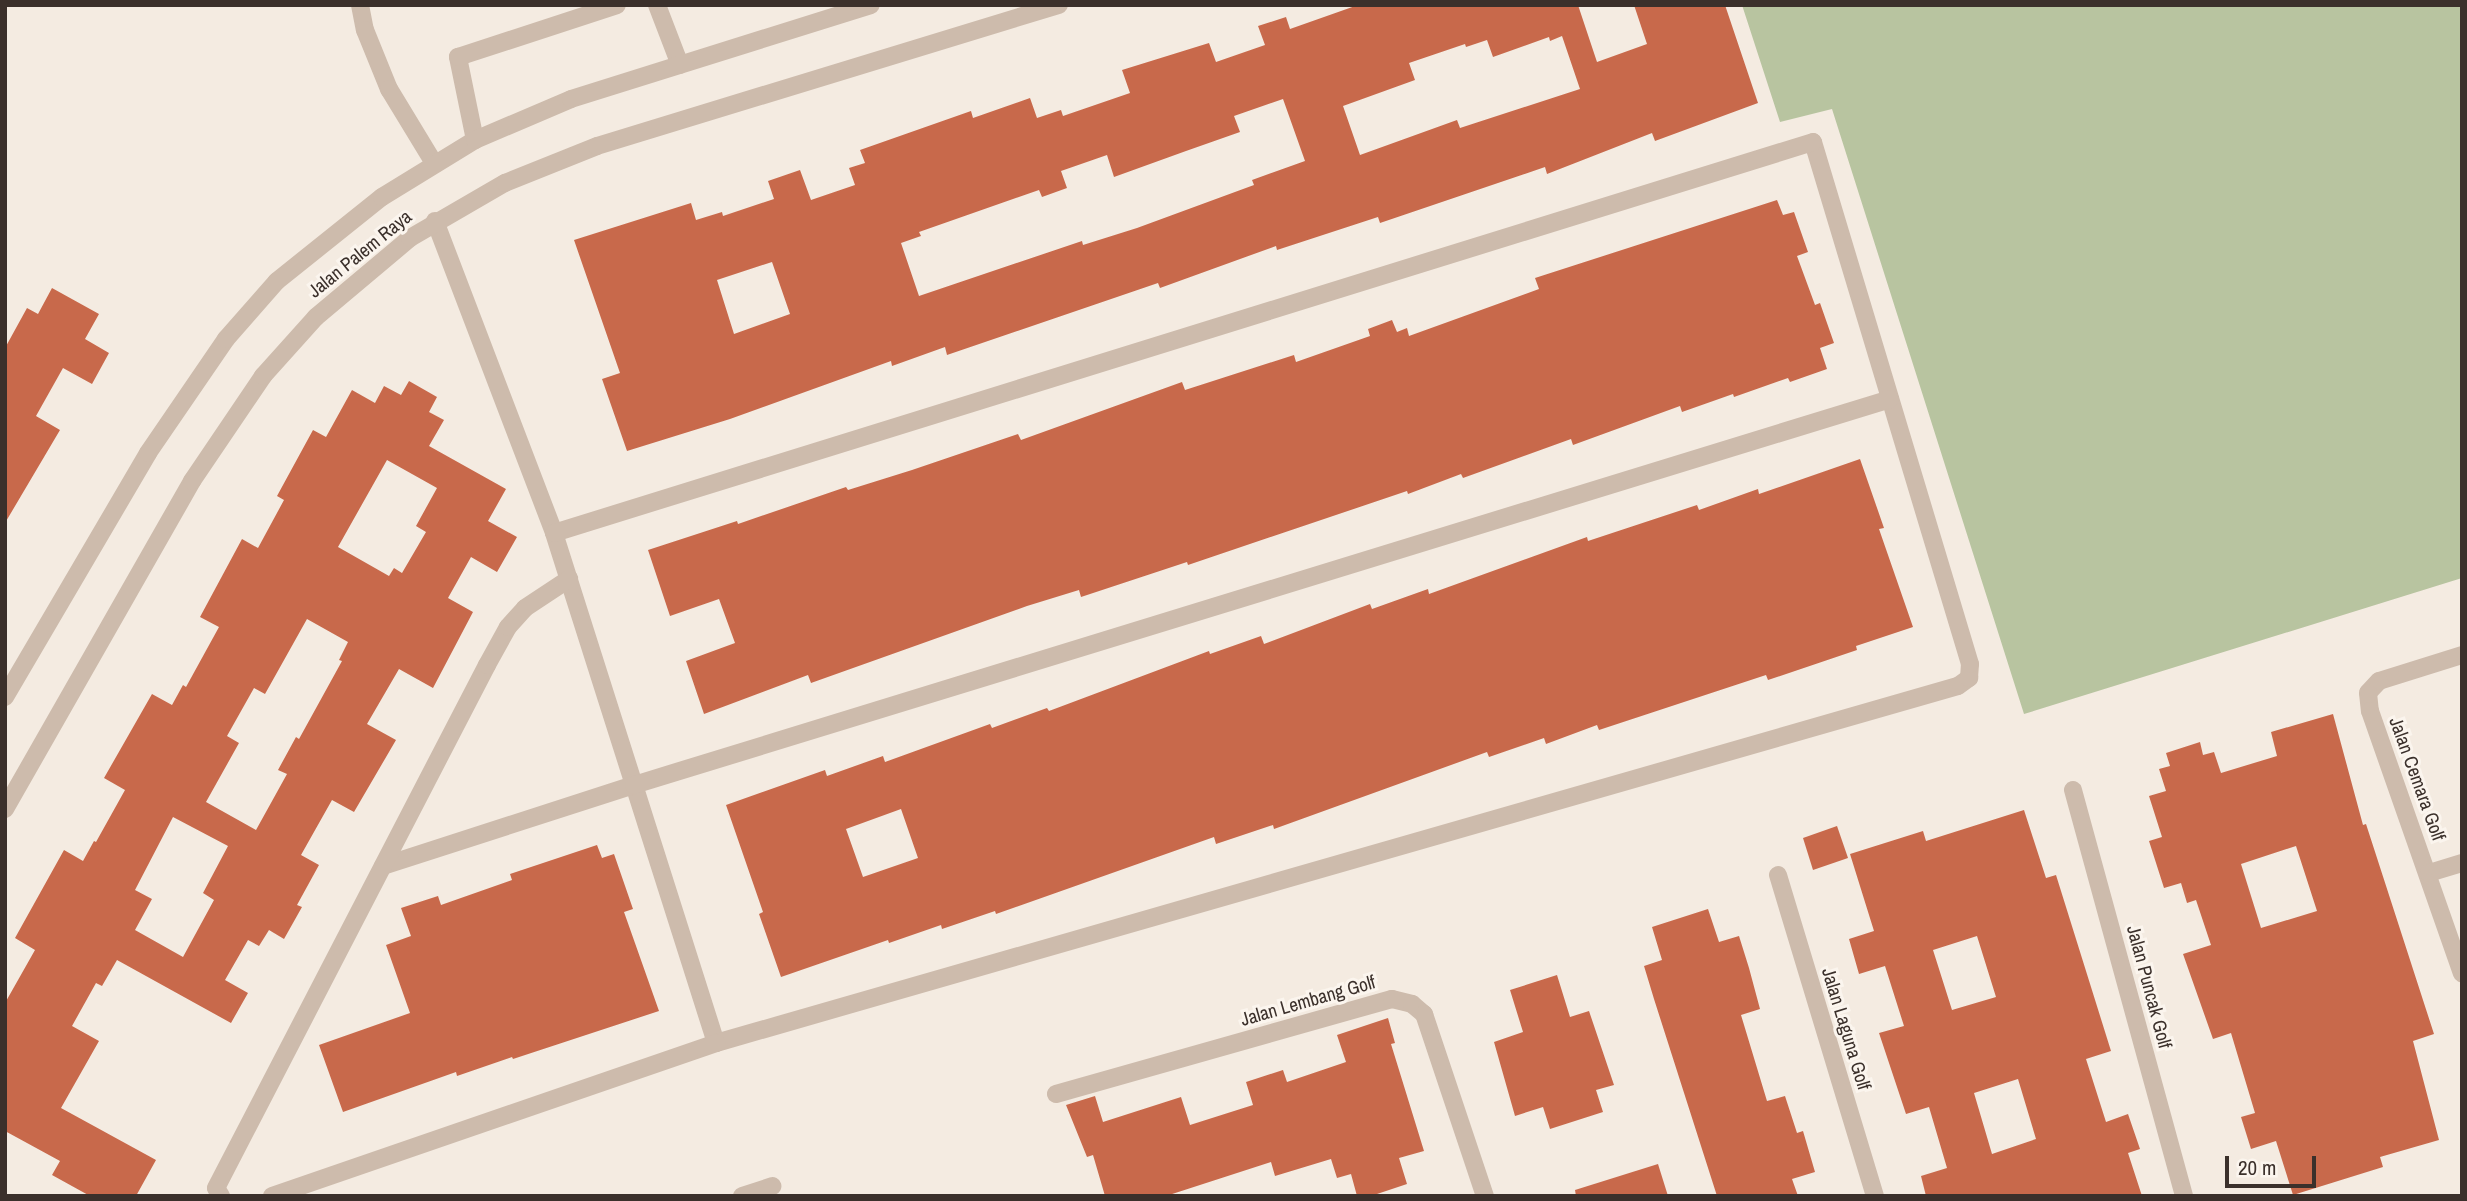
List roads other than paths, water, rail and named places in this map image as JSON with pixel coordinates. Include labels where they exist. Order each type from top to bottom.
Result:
[{"type":"street","points":[[348,5],[365,30]]},
{"type":"street","points":[[360,5],[365,30],[389,89],[434,163]]},
{"type":"street","points":[[475,139],[457,57],[617,5]]},
{"type":"street","points":[[657,5],[680,65]]},
{"type":"street","name":"Jalan Palem Raya","points":[[5,697],[148,453],[226,339],[277,281],[382,197],[475,139],[571,99],[871,5]]},
{"type":"street","name":"Jalan Palem Raya","points":[[5,809],[192,481],[263,376],[316,317],[410,238],[435,221],[505,183],[597,146],[1059,5]]},
{"type":"street","points":[[272,1196],[716,1042],[1958,686],[1969,678],[1970,664],[1813,142],[554,533]]},
{"type":"street","points":[[435,221],[554,533],[716,1042]]},
{"type":"street","points":[[383,866],[634,785],[1890,399]]},
{"type":"street","points":[[221,1196],[216,1188],[508,627],[525,608],[569,579]]},
{"type":"street","name":"Jalan Cemara Golf","points":[[2462,655],[2379,681],[2368,693],[2370,711],[2462,973]]},
{"type":"street","name":"Jalan Puncak Golf","points":[[2073,790],[2184,1196]]},
{"type":"street","points":[[2429,873],[2462,863]]},
{"type":"street","name":"Jalan Laguna Golf","points":[[1778,875],[1875,1196]]},
{"type":"street","name":"Jalan Lembang Golf","points":[[1056,1094],[1392,999],[1412,1004],[1424,1014],[1485,1196]]},
{"type":"street","points":[[742,1196],[772,1186]]}]
